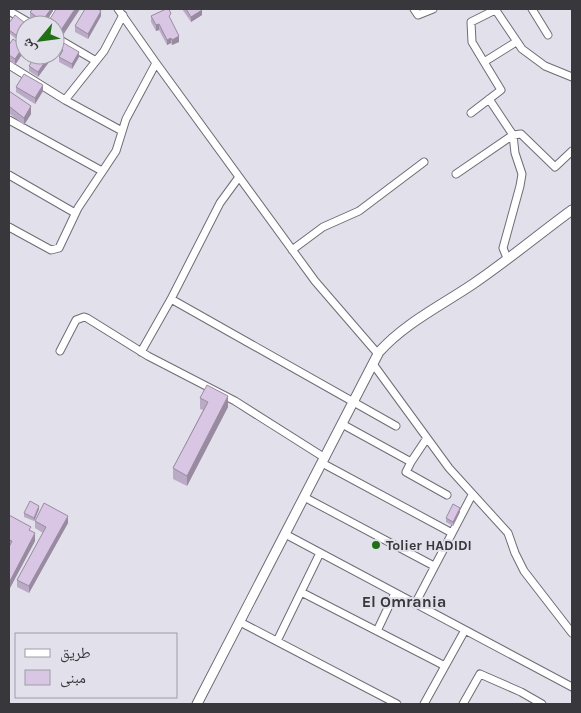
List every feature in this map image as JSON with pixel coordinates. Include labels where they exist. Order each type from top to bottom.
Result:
[{"type":"street","points":[[414,9],[418,15],[434,9]]},
{"type":"street","points":[[471,113],[501,90],[472,42],[471,22],[495,9],[522,49],[545,66],[572,77]]},
{"type":"street","points":[[532,9],[548,35]]},
{"type":"street","points":[[65,100],[104,51],[120,12]]},
{"type":"street","points":[[120,12],[315,282],[378,354]]},
{"type":"street","points":[[484,62],[516,42]]},
{"type":"street","points":[[65,43],[96,61]]},
{"type":"street","points":[[9,227],[51,250],[61,245],[75,213],[118,147],[126,119],[156,63]]},
{"type":"street","points":[[9,65],[65,100],[122,131]]},
{"type":"street","points":[[489,99],[513,135],[515,152],[522,174],[503,248],[507,258]]},
{"type":"street","points":[[9,120],[102,170]]},
{"type":"street","points":[[456,174],[513,135],[521,134],[554,167],[572,151]]},
{"type":"street","points":[[292,250],[323,227],[359,211],[424,162]]},
{"type":"street","points":[[9,175],[75,213]]},
{"type":"street","points":[[141,352],[171,299],[220,203],[239,176]]},
{"type":"street","points":[[197,704],[378,354],[389,341],[404,329],[475,282],[572,210]]},
{"type":"street","points":[[171,299],[396,426]]},
{"type":"street","points":[[60,351],[76,320],[84,317],[141,352],[227,397],[324,460],[452,533]]},
{"type":"street","points":[[373,364],[427,438],[472,495],[508,533],[524,571],[572,633]]},
{"type":"street","points":[[342,424],[410,462]]},
{"type":"street","points":[[427,438],[410,462],[406,472],[447,495]]},
{"type":"street","points":[[415,604],[472,495]]},
{"type":"street","points":[[304,497],[434,566]]},
{"type":"street","points":[[285,534],[572,686]]},
{"type":"street","points":[[276,641],[320,553]]},
{"type":"street","points":[[301,592],[445,666]]},
{"type":"street","points":[[377,631],[395,593]]},
{"type":"street","points":[[240,622],[397,704]]},
{"type":"street","points":[[424,704],[465,630]]},
{"type":"street","points":[[466,703],[480,674],[521,692],[542,704]]},
{"type":"building","points":[[33,9],[51,9],[46,15],[34,15],[30,12]]},
{"type":"building","points":[[56,9],[75,9],[65,24],[65,15],[52,15]]},
{"type":"building","points":[[85,9],[98,9],[101,11],[88,34],[75,26]]},
{"type":"building","points":[[169,9],[171,14],[169,16],[179,36],[172,40],[171,38],[167,40],[159,24],[156,25],[151,16]]},
{"type":"building","points":[[186,9],[201,9],[202,10],[191,17]]},
{"type":"building","points":[[15,15],[15,34],[9,30],[9,23]]},
{"type":"building","points":[[13,39],[15,40],[15,59],[9,55],[9,45]]},
{"type":"building","points":[[65,44],[79,52],[72,64],[65,60]]},
{"type":"building","points":[[30,65],[43,65],[38,72]]},
{"type":"building","points":[[24,74],[43,85],[35,98],[16,87]]},
{"type":"building","points":[[9,91],[31,106],[24,118],[9,108]]},
{"type":"building","points":[[207,385],[228,396],[187,476],[173,468],[208,402],[200,398]]},
{"type":"building","points":[[30,501],[39,506],[34,518],[24,513]]},
{"type":"building","points":[[44,503],[68,516],[29,586],[17,580],[46,527],[35,521]]},
{"type":"building","points":[[453,504],[460,508],[453,522],[446,518]]},
{"type":"building","points":[[9,515],[31,527],[29,530],[35,533],[10,581],[9,547],[12,541],[9,540]]},
{"type":"place","name":"Tolier HADIDI","points":[[376,545]]},
{"type":"district","name":"El Omrania","points":[[404,601]]}]
